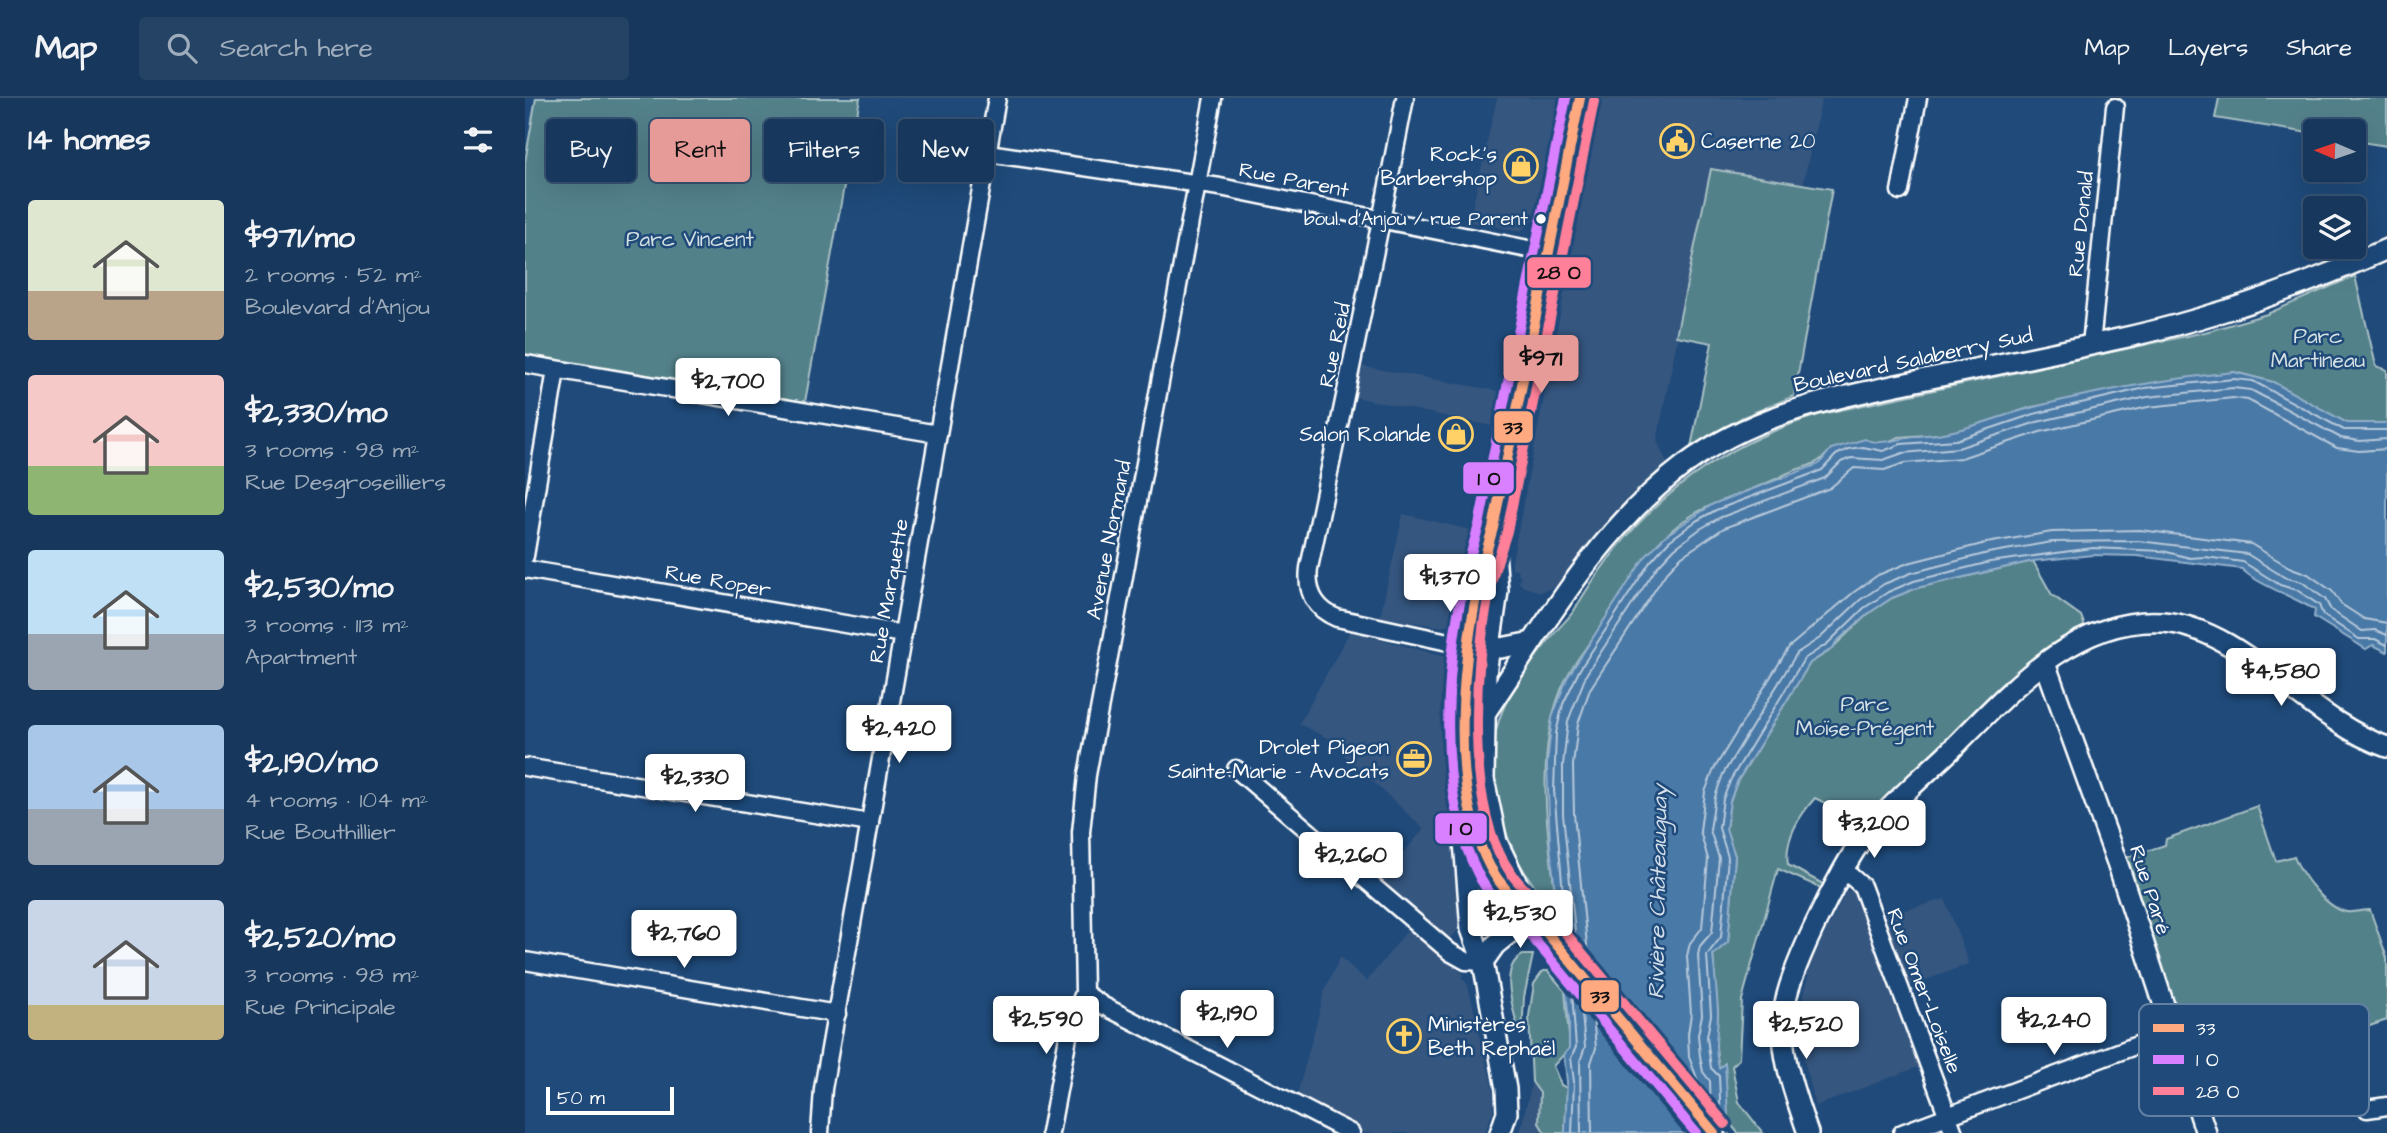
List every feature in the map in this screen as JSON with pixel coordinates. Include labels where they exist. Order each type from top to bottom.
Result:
[{"type":"street","name":"Rue Marquette","points":[[994,119],[997,98]]},
{"type":"street","name":"Avenue Normand","points":[[1084,993],[1081,866],[1083,797],[1213,98]]},
{"type":"street","name":"Rue Reid","points":[[1405,98],[1309,568],[1309,586],[1314,600],[1323,611],[1337,618],[1467,646]]},
{"type":"street","points":[[1500,1133],[1507,1112],[1506,1089],[1483,962],[1471,929],[1465,874],[1460,791],[1467,646],[1475,587],[1493,528],[1580,98]]},
{"type":"street","points":[[1900,191],[1918,98]]},
{"type":"street","name":"Rue Donald","points":[[2091,345],[2115,107]]},
{"type":"street","name":"Rue Parent","points":[[994,154],[1196,185],[1548,253]]},
{"type":"street","name":"Rue Marquette","points":[[820,1133],[823,1089],[983,182]]},
{"type":"street","name":"Boulevard Salaberry Sud","points":[[1484,715],[1572,585],[1635,509],[1682,467],[1732,433],[1766,418],[1830,398],[2091,345],[2238,309],[2387,249]]},
{"type":"street","points":[[525,365],[938,434]]},
{"type":"street","points":[[525,556],[556,370]]},
{"type":"street","points":[[1493,528],[1498,583],[1489,649],[1483,771],[1489,815],[1501,852],[1532,915]]},
{"type":"street","name":"Rue Roper","points":[[525,569],[903,634]]},
{"type":"street","points":[[1808,1133],[1787,1064],[1784,1011],[1796,968],[1845,871],[1860,843],[1883,815],[1999,702],[2046,663],[2087,637],[2121,625],[2165,622],[2190,627],[2224,642],[2323,714],[2387,747]]},
{"type":"street","points":[[1467,646],[1489,649],[1532,642]]},
{"type":"street","name":"Rue Paré","points":[[2046,663],[2119,868],[2163,1004]]},
{"type":"street","points":[[1463,761],[1486,855],[1505,891],[1532,915],[1714,1133]]},
{"type":"street","points":[[525,767],[870,823]]},
{"type":"street","points":[[1236,769],[1450,952],[1466,961],[1483,962]]},
{"type":"street","name":"Rue Omer-Loiselle","points":[[1845,871],[1862,886],[1954,1133]]},
{"type":"street","points":[[1483,962],[1495,945],[1532,915]]},
{"type":"street","points":[[525,961],[837,1014]]},
{"type":"street","points":[[1050,1133],[1070,1026],[1084,993],[1111,1011],[1351,1133]]},
{"type":"street","points":[[1902,1133],[2139,1044]]},
{"type":"street","points":[[2369,1109],[2387,1106]]},
{"type":"street","name":"Rue Paré","points":[[2200,1116],[2206,1133]]},
{"type":"shaded area","points":[[1497,98],[1558,98],[1533,220],[1521,231],[1469,222]]},
{"type":"shaded area","points":[[1602,98],[1822,98],[1803,184],[1711,170],[1657,441],[1668,465],[1630,500],[1555,587],[1540,592],[1524,587],[1518,581],[1521,578],[1516,568],[1512,570],[1512,562]]},
{"type":"shaded area","points":[[1361,366],[1499,391],[1492,426],[1354,397]]},
{"type":"shaded area","points":[[1403,514],[1471,530],[1455,615],[1453,620],[1443,627],[1380,617]]},
{"type":"shaded area","points":[[1350,631],[1446,657],[1452,669],[1449,780],[1459,929],[1452,937],[1442,937],[1377,883],[1424,829],[1344,755],[1348,748],[1299,724]]},
{"type":"shaded area","points":[[1846,891],[1857,891],[1923,1065],[1816,1106],[1801,1048],[1800,1013],[1808,976],[1805,974]]},
{"type":"shaded area","points":[[1945,899],[1969,964],[1907,987],[1880,917]]},
{"type":"shaded area","points":[[1410,927],[1463,974],[1462,978],[1468,985],[1493,1090],[1493,1110],[1485,1133],[1363,1133],[1296,1099],[1325,990],[1340,957],[1367,981]]},
{"type":"shaded area","points":[[1532,1082],[1540,1093],[1539,1122],[1545,1133],[1520,1133]]},
{"type":"green space","name":"Parc Vincent","points":[[536,98],[860,98],[856,119],[764,119],[764,182],[845,182],[805,402],[525,354],[525,162]]},
{"type":"green space","points":[[2219,98],[2387,98],[2387,146],[2366,143],[2366,119],[2303,119],[2303,132],[2215,118]]},
{"type":"green space","points":[[1711,169],[1832,189],[1794,396],[1743,417],[1691,447],[1712,343],[1676,336]]},
{"type":"green space","name":"Parc Martineau","points":[[2355,276],[2376,366],[2387,370],[2387,423],[2347,423],[2273,382],[2234,372],[2032,407],[1954,433],[1899,437],[1883,444],[1831,449],[1815,463],[1717,503],[1680,523],[1657,545],[1638,569],[1570,672],[1555,709],[1548,738],[1546,798],[1558,918],[1523,869],[1504,827],[1495,785],[1494,744],[1498,724],[1509,697],[1522,676],[1573,612],[1598,573],[1650,512],[1679,486],[1745,444],[1822,414],[2205,332],[2267,314]]},
{"type":"green space","name":"Parc Moïse-Prégent","points":[[2033,561],[2052,595],[2081,616],[2086,629],[1865,823],[1815,798],[1794,828],[1788,846],[1788,865],[1823,884],[1821,888],[1778,869],[1742,1000],[1739,1059],[1732,1066],[1739,1102],[1763,1133],[1738,1133],[1727,1120],[1725,1064],[1719,1069],[1714,1036],[1718,1016],[1713,954],[1728,942],[1735,856],[1726,829],[1730,801],[1737,782],[1810,663],[1828,652],[1869,613],[1892,598],[1917,588]]},
{"type":"green space","points":[[2257,806],[2276,861],[2294,856],[2316,890],[2339,910],[2370,910],[2387,958],[2387,1020],[2369,1026],[2369,1004],[2174,1004],[2125,858],[2165,845],[2166,839]]},
{"type":"green space","points":[[1478,868],[1504,905],[1483,921],[1476,870]]},
{"type":"green space","points":[[1523,955],[1533,955],[1524,997],[1522,1034],[1519,1034],[1509,979],[1515,961]]},
{"type":"green space","points":[[1543,971],[1548,971],[1565,991],[1570,1048],[1553,1066],[1561,1085],[1567,1088],[1565,1133],[1545,1133],[1539,1123],[1540,1093],[1532,1082],[1529,1016],[1534,984]]},
{"type":"water","name":"Rivière Châteauguay","points":[[2234,372],[2273,382],[2347,423],[2387,423],[2387,652],[2373,645],[2366,649],[2314,617],[2315,610],[2255,579],[2242,569],[2137,556],[2093,555],[2033,561],[1917,588],[1892,598],[1869,613],[1836,642],[1833,648],[1810,663],[1737,782],[1730,801],[1726,829],[1735,856],[1728,942],[1713,955],[1718,1012],[1716,1052],[1719,1068],[1725,1063],[1729,1133],[1565,1133],[1567,1082],[1564,1055],[1569,1048],[1569,1020],[1550,845],[1547,764],[1552,718],[1567,678],[1644,558],[1665,536],[1713,504],[1819,464],[1831,449],[1865,439],[1886,442],[1955,431],[2034,407],[2109,390]]},
{"type":"pier","points":[[1554,913],[1727,1120],[1732,1133],[1683,1133],[1561,986]]},
{"type":"transit line","points":[[1566,98],[1479,525],[1459,607],[1449,700],[1453,791],[1462,834],[1486,887],[1502,907],[1522,925],[1696,1133]]},
{"type":"transit line","name":"33","points":[[1580,98],[1493,528],[1474,607],[1463,699],[1467,790],[1475,831],[1499,881],[1532,915],[1714,1133]]},
{"type":"transit line","points":[[1594,101],[1507,531],[1489,593],[1480,656],[1477,730],[1479,767],[1492,835],[1508,869],[1543,906],[1725,1124]]},
{"type":"place","name":"Caserne 20","points":[[1677,141]]},
{"type":"place","name":"Rock's Barbershop","points":[[1521,166]]},
{"type":"place","name":"boul. d'Anjou / rue Parent","points":[[1541,219]]},
{"type":"place","name":"Salon Rolande","points":[[1456,434]]},
{"type":"place","name":"Drolet Pigeon Sainte-Marie - Avocats","points":[[1414,759]]},
{"type":"place","name":"Ministères Beth Rephaël","points":[[1404,1036]]}]
